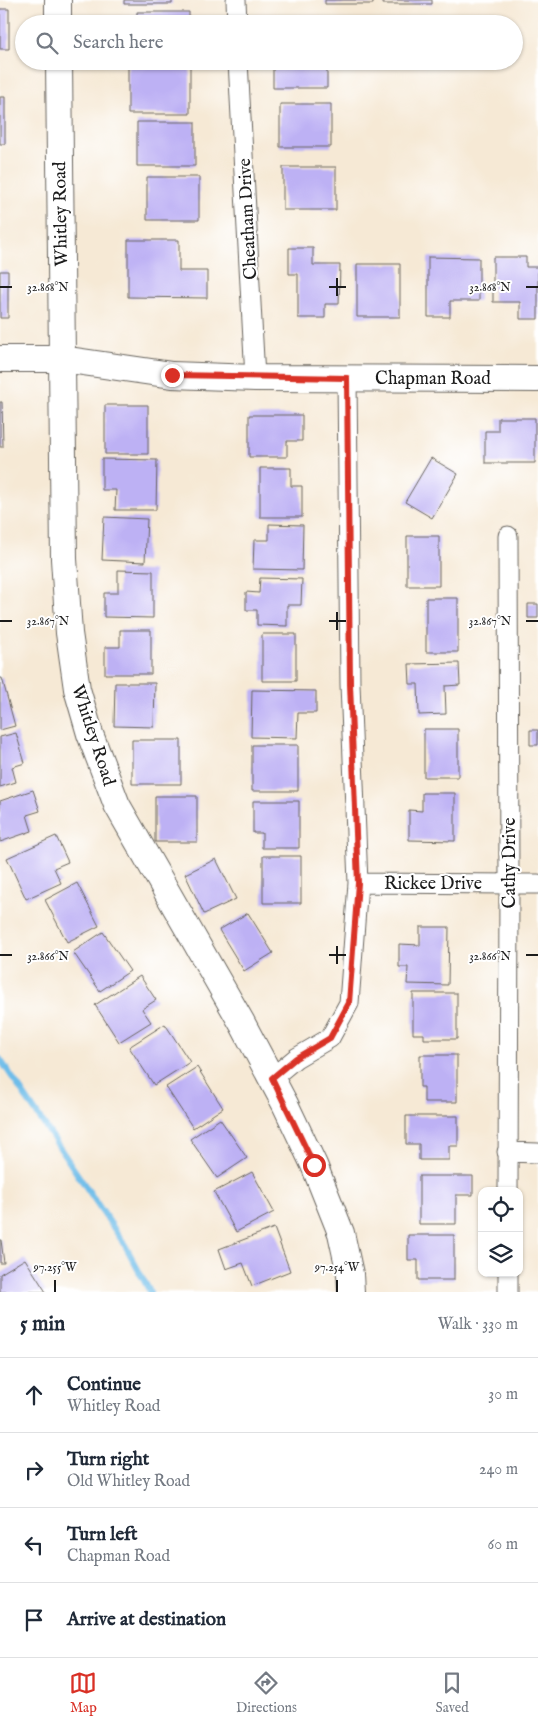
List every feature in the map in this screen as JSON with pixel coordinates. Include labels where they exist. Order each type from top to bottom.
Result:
[{"type":"street","points":[[58,0],[58,15]]},
{"type":"street","points":[[236,0],[237,15]]},
{"type":"street","name":"Whitley Road","points":[[59,70],[64,559],[69,633],[77,689],[90,734],[117,805],[242,1023],[272,1078],[314,1165],[341,1233],[350,1274],[351,1292]]},
{"type":"street","name":"Cheatham Drive","points":[[238,70],[255,378]]},
{"type":"street","name":"Chapman Road","points":[[0,359],[62,359],[172,375],[255,378],[538,378]]},
{"type":"street","points":[[272,1078],[296,1058],[330,1038],[349,1003],[358,883],[350,684],[347,378]]},
{"type":"street","name":"Cathy Drive","points":[[508,536],[508,1187]]},
{"type":"street","name":"Rickee Drive","points":[[358,883],[538,884]]},
{"type":"street","points":[[507,1152],[538,1153]]},
{"type":"street","points":[[508,1277],[508,1292]]},
{"type":"building","points":[[124,0],[172,0],[172,4],[124,4]]},
{"type":"building","points":[[325,0],[373,0],[373,4],[325,4]]},
{"type":"building","points":[[383,0],[432,0],[432,4],[383,4]]},
{"type":"building","points":[[0,9],[9,9],[9,49],[0,49]]},
{"type":"building","points":[[137,12],[189,12],[189,15],[137,15]]},
{"type":"building","points":[[128,70],[190,70],[190,114],[128,114]]},
{"type":"building","points":[[273,70],[327,70],[327,88],[273,88]]},
{"type":"building","points":[[0,97],[5,97],[5,144],[0,144]]},
{"type":"building","points":[[280,104],[331,104],[331,147],[280,147]]},
{"type":"building","points":[[137,122],[195,122],[195,166],[137,166]]},
{"type":"building","points":[[283,167],[336,167],[336,210],[283,210]]},
{"type":"building","points":[[147,177],[199,177],[199,220],[147,220]]},
{"type":"building","points":[[128,240],[179,240],[179,271],[207,271],[207,298],[128,297]]},
{"type":"building","points":[[289,248],[313,248],[313,265],[340,265],[339,304],[325,304],[325,318],[298,318],[298,274],[289,274]]},
{"type":"building","points":[[428,257],[479,258],[479,301],[450,301],[450,317],[428,317]]},
{"type":"building","points":[[493,257],[526,257],[526,267],[538,267],[538,319],[520,319],[520,302],[493,302]]},
{"type":"building","points":[[357,264],[400,264],[400,317],[357,317]]},
{"type":"building","points":[[0,271],[8,271],[8,318],[0,318]]},
{"type":"building","points":[[0,402],[2,402],[3,447],[0,447]]},
{"type":"building","points":[[105,405],[148,405],[148,454],[105,454]]},
{"type":"building","points":[[249,415],[302,415],[302,441],[287,441],[287,457],[249,457]]},
{"type":"building","points":[[498,418],[535,418],[535,463],[485,463],[485,431],[498,431]]},
{"type":"building","points":[[431,458],[458,474],[432,518],[405,502]]},
{"type":"building","points":[[102,459],[157,460],[156,510],[115,510],[116,490],[102,490]]},
{"type":"building","points":[[260,468],[291,468],[291,486],[302,486],[302,517],[260,517]]},
{"type":"building","points":[[104,517],[147,519],[145,562],[102,560]]},
{"type":"building","points":[[269,524],[303,525],[302,570],[253,569],[254,540],[269,540]]},
{"type":"building","points":[[407,536],[439,536],[439,586],[407,586]]},
{"type":"building","points":[[118,570],[153,571],[153,618],[104,617],[104,593],[118,593]]},
{"type":"building","points":[[260,578],[302,579],[301,605],[287,605],[287,626],[257,625],[257,610],[246,610],[246,592],[259,593]]},
{"type":"building","points":[[426,598],[458,598],[458,652],[426,652]]},
{"type":"building","points":[[528,604],[538,604],[538,618],[528,618]]},
{"type":"building","points":[[120,630],[151,630],[151,674],[105,674],[105,647],[120,647]]},
{"type":"building","points":[[262,634],[296,634],[296,681],[262,681]]},
{"type":"building","points":[[459,663],[460,685],[445,686],[446,714],[419,715],[418,684],[410,684],[409,664]]},
{"type":"building","points":[[0,678],[2,678],[15,726],[0,730]]},
{"type":"building","points":[[115,683],[155,683],[154,727],[114,726]]},
{"type":"building","points":[[252,690],[316,691],[316,713],[298,713],[297,738],[251,737]]},
{"type":"building","points":[[424,729],[458,729],[458,777],[424,777]]},
{"type":"building","points":[[530,730],[538,730],[538,745],[530,745]]},
{"type":"building","points":[[16,733],[25,763],[12,767],[16,782],[0,787],[0,737]]},
{"type":"building","points":[[132,740],[181,740],[181,784],[132,784]]},
{"type":"building","points":[[252,745],[298,745],[298,791],[252,791]]},
{"type":"building","points":[[33,790],[40,811],[27,815],[32,831],[0,842],[0,801]]},
{"type":"building","points":[[422,793],[455,793],[455,841],[409,840],[409,810],[422,811]]},
{"type":"building","points":[[155,796],[197,796],[197,842],[155,842]]},
{"type":"building","points":[[253,801],[299,801],[299,848],[262,848],[262,833],[253,833]]},
{"type":"building","points":[[56,836],[68,862],[54,868],[61,883],[26,899],[7,858]]},
{"type":"building","points":[[263,856],[301,856],[301,903],[263,903]]},
{"type":"building","points":[[216,859],[236,899],[204,914],[185,874]]},
{"type":"building","points":[[77,883],[99,926],[67,942],[45,900]]},
{"type":"building","points":[[248,913],[273,953],[244,971],[219,930]]},
{"type":"building","points":[[420,927],[449,927],[448,985],[407,984],[408,967],[399,967],[399,944],[420,945]]},
{"type":"building","points":[[103,932],[130,971],[100,991],[73,952]]},
{"type":"building","points":[[140,976],[156,1000],[142,1009],[151,1022],[119,1042],[95,1005]]},
{"type":"building","points":[[413,993],[457,993],[457,1039],[424,1039],[424,1034],[413,1034]]},
{"type":"building","points":[[165,1024],[190,1062],[154,1085],[129,1047]]},
{"type":"building","points":[[420,1055],[457,1055],[457,1102],[424,1102],[424,1087],[420,1087]]},
{"type":"building","points":[[197,1067],[223,1108],[193,1128],[166,1087]]},
{"type":"building","points":[[406,1116],[458,1116],[458,1146],[449,1146],[449,1160],[419,1160],[419,1144],[406,1144]]},
{"type":"building","points":[[220,1119],[247,1158],[217,1178],[190,1139]]},
{"type":"building","points":[[252,1172],[274,1212],[236,1232],[214,1192]]},
{"type":"building","points":[[419,1176],[473,1176],[473,1195],[456,1195],[456,1224],[419,1224]]},
{"type":"building","points":[[274,1228],[290,1271],[252,1286],[243,1263],[226,1269],[219,1249]]},
{"type":"building","points":[[408,1235],[454,1235],[454,1280],[418,1280],[418,1260],[408,1260]]},
{"type":"building","points":[[1,1240],[4,1263],[0,1263]]},
{"type":"building","points":[[25,1259],[46,1292],[0,1292],[0,1274]]},
{"type":"waterway","points":[[0,1059],[125,1245],[150,1292]]},
{"type":"route","points":[[172,375],[255,378],[347,378],[350,684],[358,883],[349,1003],[330,1038],[296,1058],[272,1078],[314,1165]]}]
